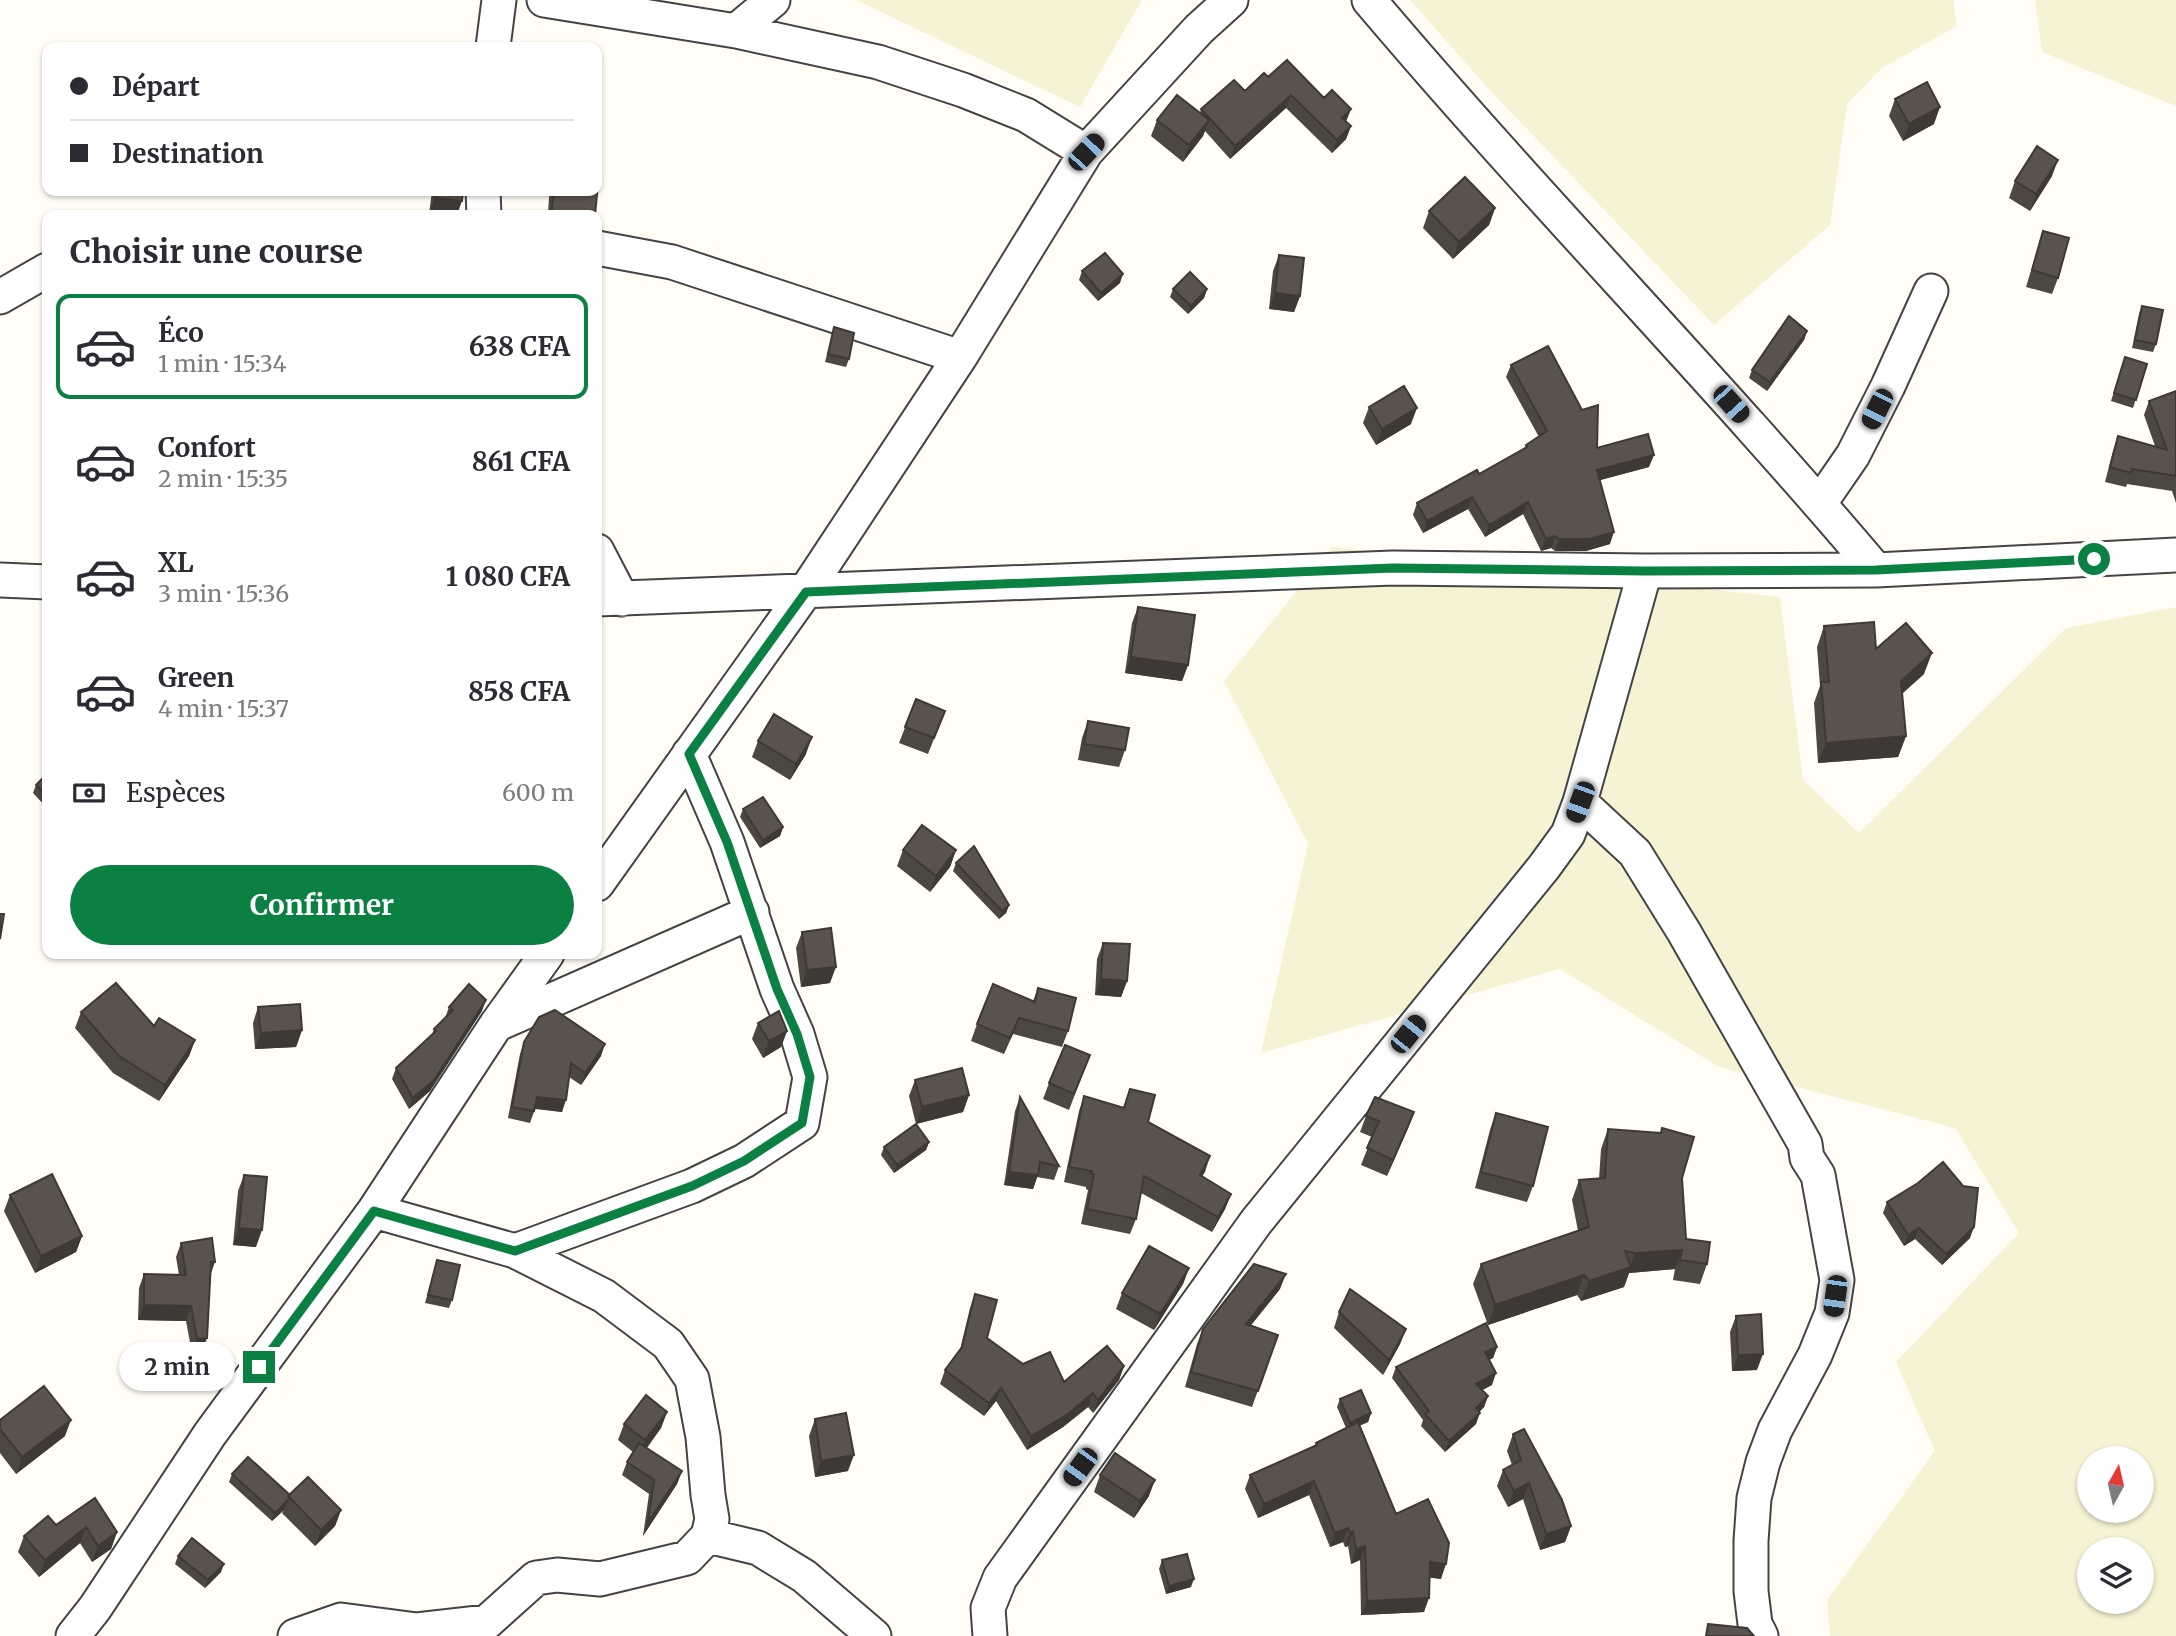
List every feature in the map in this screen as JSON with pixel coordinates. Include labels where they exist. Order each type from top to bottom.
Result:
[{"type":"street","points":[[494,42],[499,0]]},
{"type":"street","points":[[544,0],[736,31],[878,62],[963,90],[1026,115],[1086,152]]},
{"type":"street","points":[[736,31],[773,0]]},
{"type":"street","points":[[602,877],[806,592],[960,357],[1086,152],[1199,29],[1231,0]]},
{"type":"street","points":[[1369,0],[1438,82],[1633,294],[1820,503],[1876,570]]},
{"type":"street","points":[[602,249],[672,262],[960,357]]},
{"type":"street","points":[[0,297],[42,273]]},
{"type":"street","points":[[1820,503],[1853,455],[1888,386],[1931,290]]},
{"type":"street","points":[[602,569],[610,599],[1393,568],[1876,570],[2176,555]]},
{"type":"street","points":[[990,1636],[988,1608],[1000,1578],[1256,1222],[1568,834],[1580,802],[1645,571]]},
{"type":"street","points":[[0,580],[42,582]]},
{"type":"street","points":[[515,1251],[692,1186],[744,1161],[802,1123],[810,1077],[797,1034],[777,989],[727,842],[689,754]]},
{"type":"street","points":[[1580,802],[1635,853],[1684,932],[1805,1144],[1807,1158],[1818,1175],[1837,1280],[1832,1313],[1815,1355],[1775,1430],[1754,1498],[1751,1591],[1755,1624],[1761,1636]]},
{"type":"street","points":[[496,1025],[752,912]]},
{"type":"street","points":[[73,1636],[95,1608],[210,1434],[374,1211],[536,959]]},
{"type":"street","points":[[295,1636],[341,1620],[417,1630],[487,1622],[537,1578],[557,1575],[600,1579],[687,1558],[708,1536],[712,1519],[703,1437],[692,1379],[668,1344],[604,1296],[515,1251],[374,1211]]},
{"type":"street","points":[[708,1536],[758,1548],[804,1576],[874,1636]]},
{"type":"shaded area","points":[[856,0],[1142,0],[1080,107]]},
{"type":"shaded area","points":[[1410,0],[1953,0],[1957,26],[1882,68],[1847,104],[1830,225],[1714,325],[1486,86]]},
{"type":"shaded area","points":[[2035,0],[2176,0],[2176,106],[2042,52]]},
{"type":"shaded area","points":[[1332,547],[1780,597],[1803,780],[1859,833],[2066,628],[2176,607],[2176,1636],[1830,1636],[1827,1600],[1935,1451],[1896,1362],[2019,1233],[1955,1128],[1719,1067],[1560,969],[1261,1053],[1308,844],[1224,681]]},
{"type":"building","points":[[1287,60],[1324,98],[1332,90],[1351,109],[1342,118],[1351,126],[1337,140],[1291,95],[1235,146],[1201,109],[1234,80],[1245,91],[1264,73],[1268,77]]},
{"type":"building","points":[[1927,82],[1940,107],[1909,124],[1895,99]]},
{"type":"building","points":[[1177,95],[1209,120],[1189,145],[1157,120]]},
{"type":"building","points":[[2037,146],[2058,160],[2036,194],[2015,181]]},
{"type":"building","points":[[1465,177],[1495,208],[1459,242],[1429,211]]},
{"type":"building","points":[[435,196],[462,196],[462,201]]},
{"type":"building","points":[[553,196],[597,196],[595,210],[552,210]]},
{"type":"building","points":[[2043,231],[2069,238],[2058,278],[2032,270]]},
{"type":"building","points":[[1105,253],[1123,274],[1101,293],[1082,271]]},
{"type":"building","points":[[1279,255],[1304,258],[1300,296],[1275,293]]},
{"type":"building","points":[[1190,272],[1207,289],[1191,306],[1173,289]]},
{"type":"building","points":[[2142,306],[2163,310],[2156,344],[2135,340]]},
{"type":"building","points":[[1789,316],[1807,331],[1770,382],[1752,370]]},
{"type":"building","points":[[834,327],[854,333],[849,359],[828,354]]},
{"type":"building","points":[[1548,346],[1582,410],[1598,405],[1597,448],[1648,434],[1654,455],[1597,470],[1614,532],[1590,539],[1559,539],[1555,536],[1546,539],[1528,502],[1489,525],[1472,497],[1427,521],[1417,503],[1477,470],[1479,474],[1527,447],[1526,445],[1547,431],[1511,365]]},
{"type":"building","points":[[2125,357],[2147,364],[2136,400],[2114,393]]},
{"type":"building","points":[[1404,386],[1417,408],[1382,429],[1369,407]]},
{"type":"building","points":[[2176,391],[2176,476],[2132,469],[2131,473],[2110,467],[2118,436],[2167,450],[2149,401]]},
{"type":"building","points":[[1138,607],[1195,615],[1188,665],[1131,657]]},
{"type":"building","points":[[1874,622],[1876,649],[1906,623],[1932,653],[1901,681],[1906,736],[1826,743],[1821,682],[1829,682],[1824,626]]},
{"type":"building","points":[[916,699],[945,711],[934,738],[905,727]]},
{"type":"building","points":[[774,714],[812,737],[796,764],[758,741]]},
{"type":"building","points":[[1088,721],[1129,728],[1125,750],[1084,744]]},
{"type":"building","points":[[42,779],[42,791],[36,785]]},
{"type":"building","points":[[763,797],[783,827],[763,840],[743,809]]},
{"type":"building","points":[[922,825],[956,850],[936,876],[903,850]]},
{"type":"building","points":[[974,846],[1009,905],[1002,911],[956,863]]},
{"type":"building","points":[[0,914],[4,914],[0,939]]},
{"type":"building","points":[[831,928],[836,967],[807,970],[802,932]]},
{"type":"building","points":[[1103,943],[1130,944],[1127,981],[1101,979]]},
{"type":"building","points":[[116,983],[154,1026],[159,1018],[195,1040],[165,1085],[119,1056],[81,1012]]},
{"type":"building","points":[[469,984],[486,1000],[434,1080],[413,1098],[396,1068],[436,1031],[434,1029],[453,1010],[449,1007]]},
{"type":"building","points":[[993,984],[1035,1002],[1038,988],[1076,998],[1068,1031],[1019,1018],[1010,1038],[977,1024]]},
{"type":"building","points":[[300,1004],[302,1030],[261,1033],[258,1007]]},
{"type":"building","points":[[555,1010],[605,1044],[585,1073],[571,1063],[566,1100],[537,1097],[534,1111],[512,1107],[524,1042],[539,1017]]},
{"type":"building","points":[[779,1011],[787,1031],[769,1041],[758,1023]]},
{"type":"building","points":[[1065,1045],[1090,1055],[1074,1094],[1049,1083]]},
{"type":"building","points":[[962,1068],[969,1095],[922,1107],[915,1080]]},
{"type":"building","points":[[1130,1089],[1155,1095],[1148,1122],[1210,1156],[1200,1175],[1231,1194],[1218,1217],[1144,1176],[1136,1219],[1087,1209],[1094,1174],[1091,1174],[1092,1171],[1069,1167],[1084,1096],[1124,1108]]},
{"type":"building","points":[[1020,1097],[1059,1166],[1040,1162],[1038,1175],[1009,1172]]},
{"type":"building","points":[[1375,1097],[1414,1112],[1393,1160],[1367,1148],[1379,1121],[1366,1116]]},
{"type":"building","points":[[1496,1113],[1548,1127],[1533,1186],[1481,1172]]},
{"type":"building","points":[[916,1124],[929,1142],[897,1165],[884,1147]]},
{"type":"building","points":[[1662,1128],[1694,1137],[1682,1178],[1686,1239],[1710,1242],[1707,1264],[1680,1260],[1682,1250],[1635,1253],[1625,1251],[1631,1267],[1589,1281],[1584,1275],[1495,1305],[1481,1264],[1589,1227],[1579,1180],[1605,1178],[1608,1129],[1661,1133]]},
{"type":"building","points":[[1943,1162],[1963,1186],[1978,1188],[1974,1227],[1946,1254],[1919,1228],[1908,1235],[1887,1202],[1918,1183]]},
{"type":"building","points":[[52,1174],[82,1236],[41,1256],[10,1195]]},
{"type":"building","points":[[244,1175],[267,1177],[262,1230],[239,1228]]},
{"type":"building","points":[[212,1238],[215,1262],[211,1262],[207,1338],[197,1339],[191,1306],[144,1305],[144,1274],[186,1275],[181,1243]]},
{"type":"building","points":[[1149,1246],[1189,1268],[1160,1314],[1122,1293]]},
{"type":"building","points":[[437,1260],[460,1265],[452,1300],[428,1295]]},
{"type":"building","points":[[1254,1264],[1286,1274],[1246,1324],[1278,1335],[1258,1391],[1191,1372],[1203,1329]]},
{"type":"building","points":[[1350,1289],[1406,1329],[1389,1360],[1339,1312]]},
{"type":"building","points":[[975,1294],[997,1300],[987,1338],[1023,1364],[1050,1352],[1064,1382],[1107,1346],[1124,1366],[1098,1400],[1093,1393],[1068,1414],[1031,1436],[1001,1388],[989,1403],[945,1370],[962,1347]]},
{"type":"building","points":[[1761,1314],[1763,1354],[1738,1355],[1736,1316]]},
{"type":"building","points":[[1486,1323],[1497,1347],[1485,1352],[1496,1373],[1476,1384],[1488,1396],[1476,1408],[1480,1413],[1449,1441],[1425,1414],[1429,1411],[1396,1367]]},
{"type":"building","points":[[44,1386],[71,1420],[22,1457],[0,1429],[0,1420]]},
{"type":"building","points":[[1361,1390],[1371,1413],[1350,1423],[1340,1399]]},
{"type":"building","points":[[646,1395],[667,1412],[645,1440],[624,1424]]},
{"type":"building","points":[[846,1413],[854,1455],[821,1461],[815,1419]]},
{"type":"building","points":[[1358,1422],[1396,1514],[1428,1499],[1449,1543],[1446,1564],[1430,1562],[1429,1598],[1367,1601],[1365,1546],[1356,1549],[1353,1532],[1348,1528],[1335,1533],[1314,1481],[1264,1504],[1250,1475],[1317,1445],[1316,1443]]},
{"type":"building","points":[[1524,1429],[1562,1500],[1571,1526],[1546,1534],[1529,1483],[1514,1491],[1503,1470],[1521,1460],[1513,1434]]},
{"type":"building","points":[[639,1443],[682,1471],[648,1522],[654,1480],[627,1462]]},
{"type":"building","points":[[1115,1453],[1155,1480],[1140,1501],[1100,1475]]},
{"type":"building","points":[[248,1457],[290,1495],[275,1513],[232,1474]]},
{"type":"building","points":[[308,1477],[341,1510],[321,1530],[288,1496]]},
{"type":"building","points":[[95,1498],[117,1532],[98,1546],[86,1527],[45,1560],[24,1536],[48,1516],[56,1525]]},
{"type":"building","points":[[192,1538],[224,1564],[208,1580],[178,1556]]},
{"type":"building","points":[[1187,1554],[1194,1579],[1169,1586],[1162,1560]]},
{"type":"building","points":[[1708,1624],[1747,1628],[1754,1636],[1706,1636]]},
{"type":"route","points":[[259,1367],[374,1211],[515,1251],[692,1186],[744,1161],[802,1123],[810,1077],[797,1034],[777,989],[727,842],[689,754],[806,592],[1393,568],[1876,570],[2094,559]]}]
